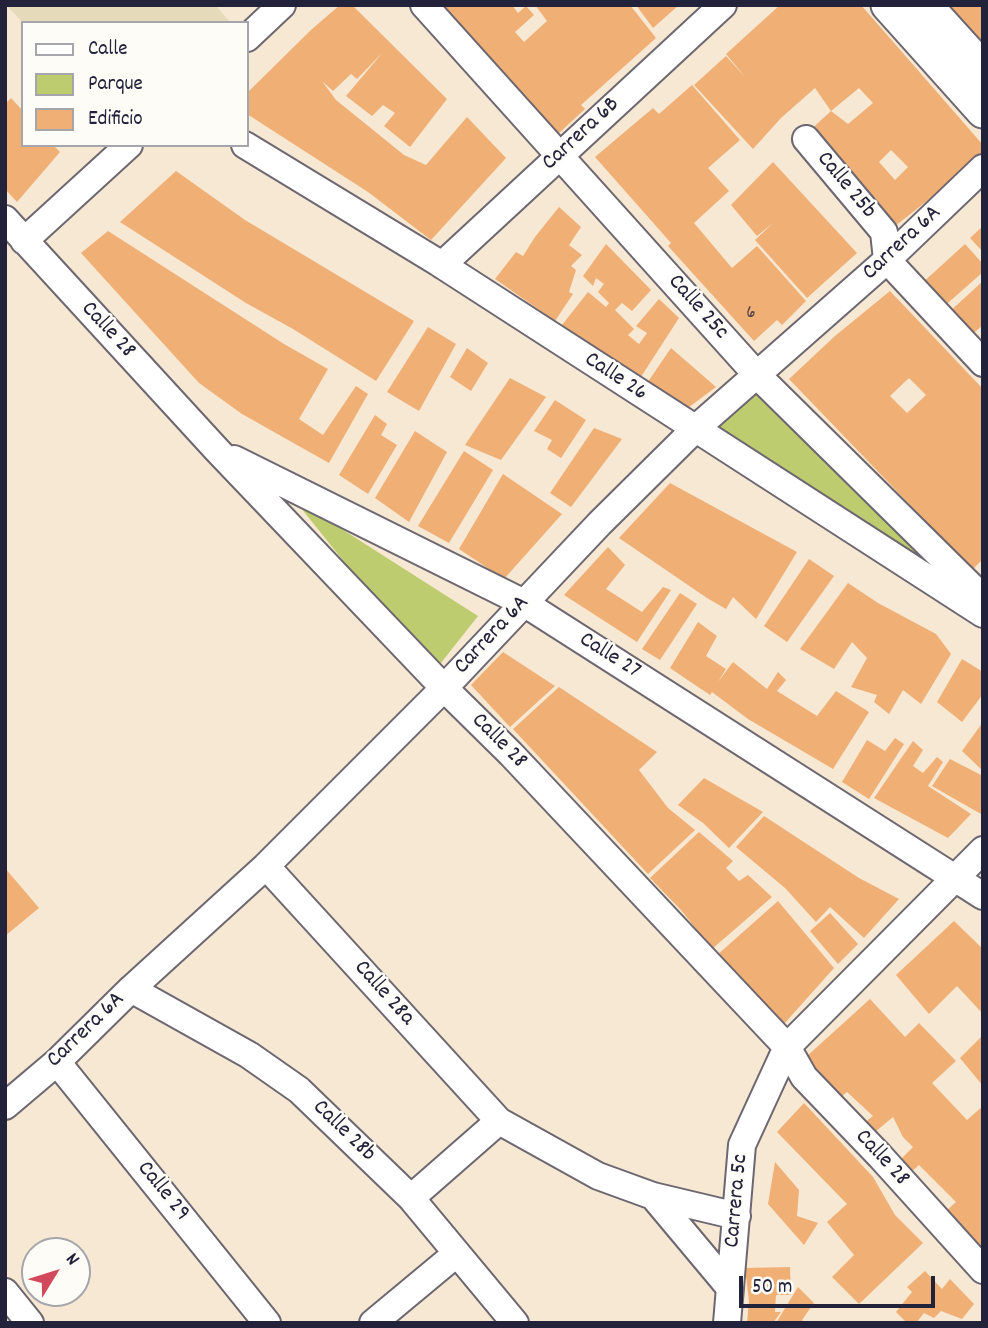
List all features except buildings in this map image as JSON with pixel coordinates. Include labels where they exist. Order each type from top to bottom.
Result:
[{"type":"street","points":[[248,37],[282,5]]},
{"type":"street","name":"Calle 25c","points":[[424,5],[757,375],[981,606]]},
{"type":"street","name":"Carrera 6B","points":[[442,265],[723,5]]},
{"type":"street","points":[[888,5],[983,111]]},
{"type":"street","points":[[925,5],[983,69]]},
{"type":"street","name":"Calle 25b","points":[[806,139],[884,232],[887,260]]},
{"type":"street","points":[[24,241],[127,147]]},
{"type":"street","name":"Calle 26","points":[[248,147],[442,265],[694,430],[981,606]]},
{"type":"street","name":"Carrera 6A","points":[[5,1105],[57,1062],[131,989],[267,866],[694,430],[887,260],[983,168]]},
{"type":"street","name":"Calle 28","points":[[5,219],[217,450],[444,688],[511,754],[787,1047],[804,1077],[983,1270]]},
{"type":"street","points":[[887,260],[983,363]]},
{"type":"street","name":"Calle 27","points":[[217,450],[524,603],[983,896]]},
{"type":"street","name":"Carrera 5c","points":[[727,1323],[742,1145],[787,1047],[983,850]]},
{"type":"street","name":"Calle 28a","points":[[267,866],[499,1122],[598,1176],[653,1196],[737,1216]]},
{"type":"street","name":"Calle 28b","points":[[131,989],[274,1071],[299,1090],[411,1198],[515,1323]]},
{"type":"street","name":"Calle 29","points":[[57,1062],[267,1323]]},
{"type":"street","points":[[411,1198],[499,1122]]},
{"type":"street","points":[[653,1196],[730,1288]]},
{"type":"street","points":[[373,1323],[456,1254]]},
{"type":"street","points":[[5,1293],[30,1323]]},
{"type":"shaded area","points":[[6,5],[215,5],[229,21],[21,21]]},
{"type":"green space","points":[[758,388],[971,596],[714,429]]},
{"type":"green space","points":[[293,498],[478,616],[433,673]]}]
